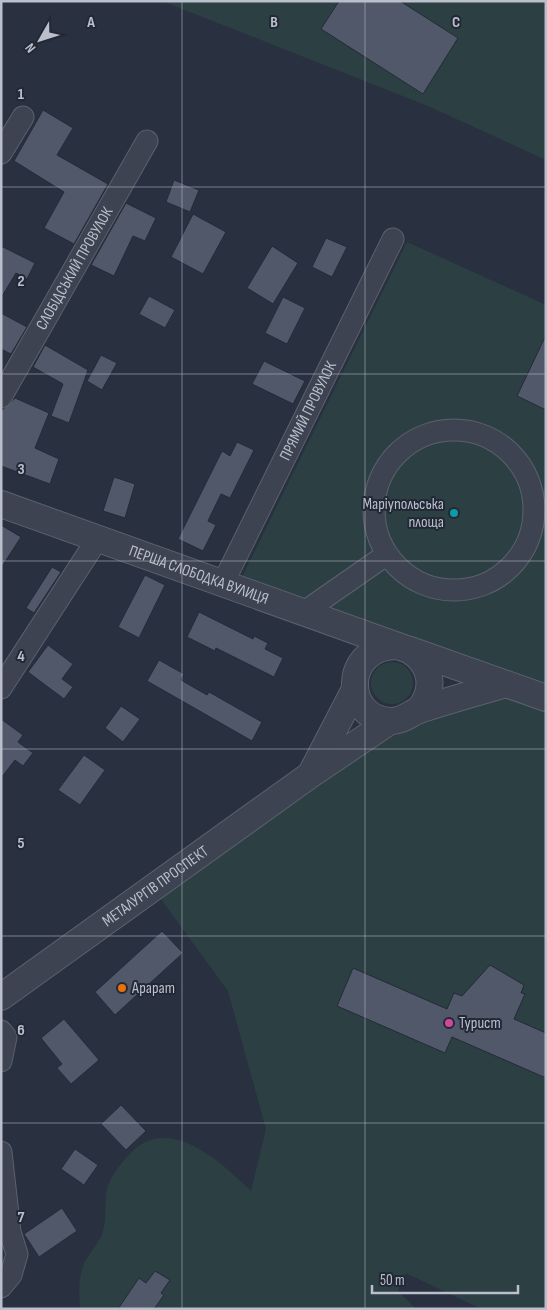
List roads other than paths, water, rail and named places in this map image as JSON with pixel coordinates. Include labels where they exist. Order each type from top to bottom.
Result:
[{"type":"street","points":[[1,153],[23,117]]},
{"type":"street","name":"СЛОБІДСЬКИЙ ПРОВУЛОК","points":[[1,397],[147,141]]},
{"type":"street","name":"ПРЯМИЙ ПРОВУЛОК","points":[[224,583],[393,239]]},
{"type":"street","points":[[445,429],[474,431],[500,443],[521,464],[532,491],[534,520],[525,548],[507,571],[482,586],[454,591],[428,587],[404,574],[386,555],[375,531],[372,505],[378,480],[393,455],[417,437],[445,429]]},
{"type":"street","name":"ПЕРША СЛОБОДКА ВУЛИЦЯ","points":[[1,504],[546,698]]},
{"type":"street","points":[[1,688],[98,538]]},
{"type":"street","points":[[304,612],[386,555]]},
{"type":"street","points":[[346,627],[364,708],[376,717],[390,721],[406,718],[419,710],[506,684]]},
{"type":"street","points":[[310,775],[357,677],[372,651],[380,647],[403,648],[422,660],[430,681],[428,696],[419,710]]},
{"type":"street","name":"МЕТАЛУРГІВ ПРОСПЕКТ","points":[[1,997],[310,775],[390,721]]},
{"type":"street","points":[[1,1031],[6,1037],[1,1061]]},
{"type":"street","points":[[1,1152],[10,1232],[16,1254],[11,1275],[1,1287]]},
{"type":"place","name":"Маріупольська площа","points":[[454,513]]},
{"type":"place","name":"Арарат","points":[[122,988]]},
{"type":"place","name":"Турист","points":[[449,1023]]}]
